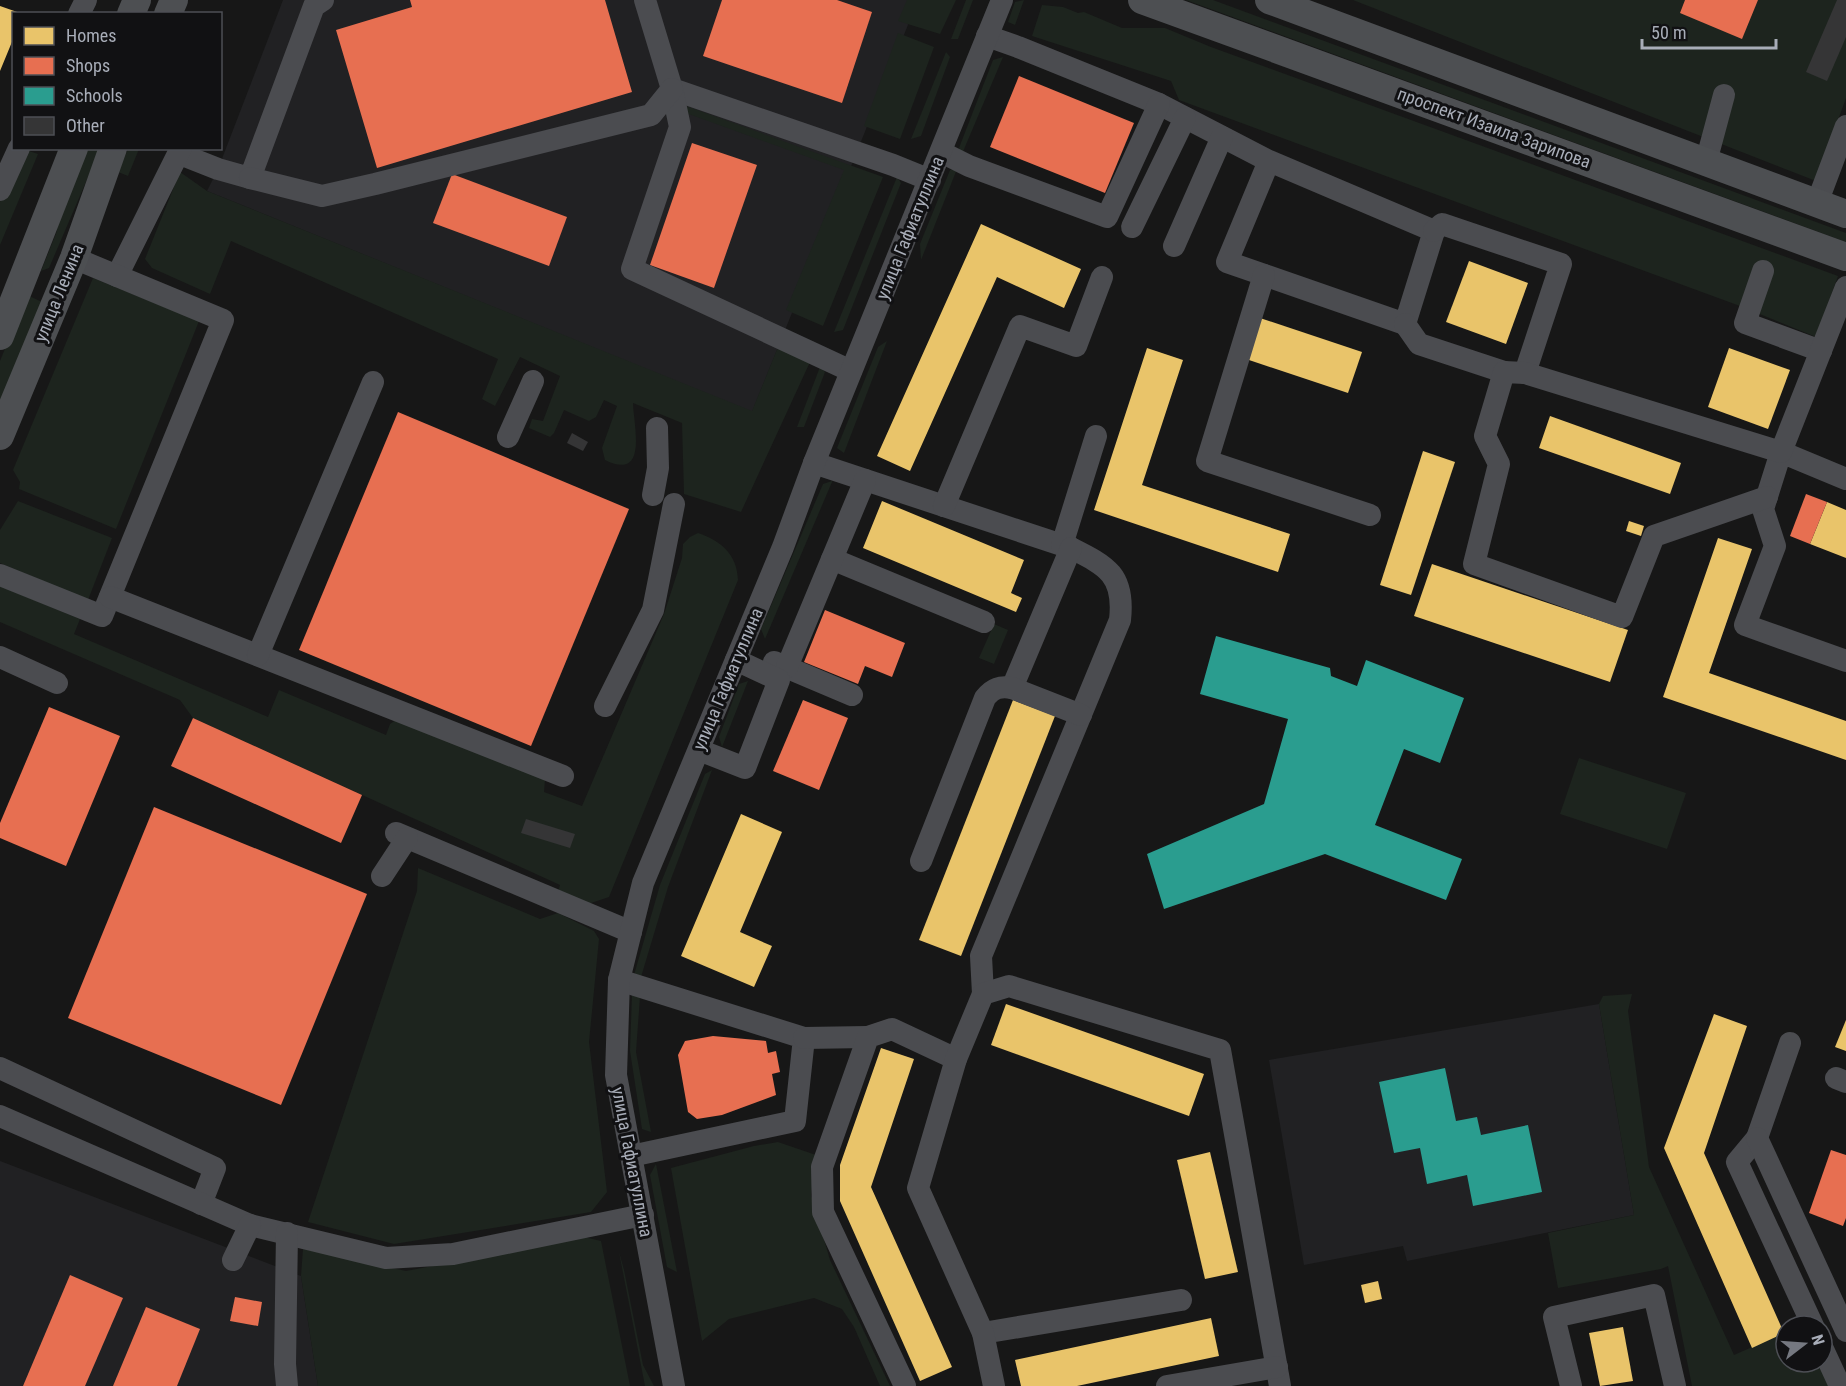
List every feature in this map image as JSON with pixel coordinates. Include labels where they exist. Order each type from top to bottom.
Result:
[{"type":"main road","name":"проспект Изаила Зарипова","points":[[1142,0],[1846,257]]},
{"type":"main road","points":[[1269,0],[1846,214]]},
{"type":"main road","points":[[0,336],[73,150]]},
{"type":"main road","name":"улица Ленина","points":[[0,436],[74,258],[112,150]]},
{"type":"main road","points":[[24,278],[59,294]]},
{"type":"street","points":[[250,178],[314,6],[323,0]]},
{"type":"street","points":[[645,0],[672,89],[680,127],[632,270],[851,371]]},
{"type":"street","name":"улица Гафиатуллина","points":[[674,1386],[616,1075],[619,980],[643,883],[783,547],[814,463],[1002,0]]},
{"type":"street","points":[[987,36],[1159,104],[1269,161],[1434,231]]},
{"type":"street","points":[[117,276],[181,151],[218,169],[322,195],[375,184],[651,115],[672,89]]},
{"type":"street","points":[[672,89],[893,165],[930,180]]},
{"type":"street","points":[[1706,162],[1725,95]]},
{"type":"street","points":[[941,152],[969,166],[1107,217],[1159,104]]},
{"type":"street","points":[[1132,227],[1185,118]]},
{"type":"street","points":[[1817,203],[1846,126]]},
{"type":"street","points":[[1174,246],[1222,137]]},
{"type":"street","points":[[0,190],[18,150]]},
{"type":"street","points":[[1269,161],[1227,262],[1405,324],[1419,344],[1781,452],[1846,479]]},
{"type":"street","points":[[1405,324],[1434,231],[1442,224],[1561,264],[1485,436],[1500,465],[1474,564],[1622,617],[1654,536],[1767,497]]},
{"type":"street","points":[[0,575],[102,616],[223,320],[74,258]]},
{"type":"street","points":[[1763,271],[1745,323],[1821,351]]},
{"type":"street","points":[[1264,275],[1207,461],[1370,514]]},
{"type":"street","points":[[944,506],[1020,326],[1076,346],[1102,277]]},
{"type":"street","points":[[1846,287],[1781,452],[1763,509],[1775,546],[1745,625],[1846,661]]},
{"type":"street","points":[[508,437],[533,381]]},
{"type":"street","points":[[258,655],[373,382]]},
{"type":"street","points":[[605,706],[653,610],[663,500],[658,468],[657,428]]},
{"type":"street","points":[[1012,688],[1067,546],[1096,436]]},
{"type":"street","points":[[814,463],[1067,546],[1101,563],[1107,569],[1116,580],[1122,604],[1120,620],[981,956],[983,994],[957,1059],[918,1188],[983,1333],[994,1386]]},
{"type":"street","points":[[787,667],[865,480]]},
{"type":"street","points":[[832,559],[984,622]]},
{"type":"street","points":[[110,597],[563,776]]},
{"type":"street","points":[[739,654],[787,667],[852,695]]},
{"type":"street","points":[[699,750],[745,768],[779,680],[739,654]]},
{"type":"street","points":[[0,657],[57,683]]},
{"type":"street","points":[[921,861],[985,698],[995,689],[1012,688],[1081,715]]},
{"type":"street","points":[[382,876],[402,836],[631,932]]},
{"type":"street","points":[[619,980],[804,1038],[868,1037],[892,1029],[957,1059]]},
{"type":"street","points":[[983,994],[1009,986],[1220,1050],[1278,1376],[1167,1386]]},
{"type":"street","points":[[868,1037],[822,1167],[823,1212],[905,1386]]},
{"type":"street","points":[[631,1156],[795,1121],[804,1038]]},
{"type":"street","points":[[1790,1043],[1757,1138],[1737,1162],[1807,1314]]},
{"type":"street","points":[[0,1068],[215,1168],[201,1204]]},
{"type":"street","points":[[0,1116],[250,1226],[386,1258],[453,1254],[643,1215]]},
{"type":"street","points":[[1757,1138],[1838,1293],[1846,1331]]},
{"type":"street","points":[[233,1260],[250,1226]]},
{"type":"street","points":[[287,1233],[285,1364],[287,1386]]},
{"type":"street","points":[[1571,1386],[1554,1317],[1654,1295],[1675,1386]]},
{"type":"street","points":[[983,1333],[1181,1300]]},
{"type":"shaded area","points":[[283,0],[918,0],[752,412],[207,191],[218,169]]},
{"type":"shaded area","points":[[907,0],[956,0],[940,34],[898,21]]},
{"type":"shaded area","points":[[966,0],[973,0],[958,39],[951,39]]},
{"type":"shaded area","points":[[1024,0],[1015,25],[1008,22],[1015,2]]},
{"type":"shaded area","points":[[1186,0],[1213,0],[1846,233],[1846,242]]},
{"type":"shaded area","points":[[1353,0],[1846,0],[1846,98],[1816,181]]},
{"type":"shaded area","points":[[1042,5],[1063,7],[1078,13],[1084,12],[1122,28],[1165,28],[1211,47],[1838,276],[1816,337],[1740,306],[1179,100],[1171,81],[1032,36]]},
{"type":"shaded area","points":[[898,33],[934,47],[900,139],[864,126]]},
{"type":"shaded area","points":[[946,52],[950,57],[921,136],[911,139]]},
{"type":"shaded area","points":[[1003,57],[962,154],[959,148],[993,60]]},
{"type":"shaded area","points":[[686,106],[883,177],[823,326],[786,310],[844,170],[686,113]]},
{"type":"shaded area","points":[[23,150],[38,154],[0,245],[0,202]]},
{"type":"shaded area","points":[[83,150],[100,150],[49,268],[41,271],[57,231],[58,210]]},
{"type":"shaded area","points":[[128,150],[139,150],[128,176],[118,172]]},
{"type":"shaded area","points":[[957,169],[921,260],[920,244],[950,170]]},
{"type":"shaded area","points":[[180,172],[207,191],[752,411],[778,347],[810,362],[741,512],[684,494],[682,423],[633,403],[636,449],[633,458],[628,463],[619,465],[605,460],[602,448],[617,406],[604,400],[596,417],[589,421],[564,410],[550,437],[529,428],[532,419],[543,421],[560,376],[520,357],[495,406],[482,399],[498,359],[231,241],[210,294],[152,268],[145,259]]},
{"type":"shaded area","points":[[897,177],[901,183],[843,330],[834,332]]},
{"type":"shaded area","points":[[93,278],[199,321],[116,529],[19,489],[20,482],[13,470]]},
{"type":"shaded area","points":[[27,295],[42,302],[0,405],[0,361]]},
{"type":"shaded area","points":[[887,341],[844,453],[837,448],[878,347]]},
{"type":"shaded area","points":[[820,367],[825,372],[804,427],[797,427]]},
{"type":"shaded area","points":[[832,481],[765,639],[761,629],[823,484]]},
{"type":"shaded area","points":[[18,501],[112,538],[88,600],[0,563],[0,530]]},
{"type":"shaded area","points":[[698,533],[714,540],[726,550],[735,563],[738,580],[609,897],[585,905],[558,892],[560,885],[193,718],[180,700],[0,622],[0,586],[80,619],[74,634],[268,717],[279,690],[386,735],[390,724],[400,717],[545,780],[544,792],[582,806],[664,614],[682,558],[683,544]]},
{"type":"shaded area","points":[[994,624],[1008,630],[994,664],[979,658]]},
{"type":"shaded area","points":[[748,681],[722,747],[719,737],[739,684]]},
{"type":"shaded area","points":[[1579,758],[1686,793],[1667,849],[1560,814]]},
{"type":"shaded area","points":[[712,770],[668,887],[641,977],[634,975],[660,885],[705,774]]},
{"type":"shaded area","points":[[418,868],[540,919],[558,913],[594,931],[599,939],[589,1042],[607,1192],[591,1212],[394,1244],[308,1222],[417,891]]},
{"type":"shaded area","points":[[632,993],[640,997],[636,1052],[651,1132],[642,1129],[630,1051]]},
{"type":"shaded area","points":[[1632,994],[1628,1011],[1649,1167],[1734,1355],[1774,1337],[1774,1374],[1831,1374],[1840,1386],[1692,1386],[1668,1266],[1558,1288],[1548,1233],[1634,1215],[1599,1004],[1603,996]]},
{"type":"shaded area","points":[[1599,1004],[1634,1215],[1407,1261],[1403,1246],[1304,1265],[1269,1060]]},
{"type":"shaded area","points":[[778,1142],[816,1155],[811,1195],[830,1260],[890,1386],[880,1386],[854,1327],[842,1309],[814,1298],[729,1319],[702,1341],[671,1168]]},
{"type":"shaded area","points":[[0,1161],[301,1276],[318,1386],[0,1386]]},
{"type":"shaded area","points":[[656,1164],[677,1272],[667,1267],[650,1175]]},
{"type":"shaded area","points":[[584,1237],[601,1241],[630,1386],[318,1386],[301,1276],[303,1249],[406,1271]]},
{"type":"shaded area","points":[[619,1252],[643,1365],[654,1386],[645,1386]]},
{"type":"building: Homes","points":[[0,6],[17,12],[12,12],[12,42],[0,71]]},
{"type":"building: Homes","points":[[981,224],[1081,269],[1064,308],[997,277],[910,471],[877,456]]},
{"type":"building: Homes","points":[[1469,261],[1528,283],[1506,344],[1446,322]]},
{"type":"building: Homes","points":[[1260,318],[1362,352],[1348,393],[1246,359]]},
{"type":"building: Homes","points":[[1147,348],[1183,360],[1142,485],[1290,534],[1278,572],[1094,510]]},
{"type":"building: Homes","points":[[1729,348],[1790,370],[1768,429],[1708,407]]},
{"type":"building: Homes","points":[[1550,416],[1681,463],[1670,494],[1539,448]]},
{"type":"building: Homes","points":[[1423,451],[1455,462],[1411,595],[1380,585]]},
{"type":"building: Homes","points":[[882,501],[1024,560],[1011,593],[1022,598],[1016,612],[863,548]]},
{"type":"building: Homes","points":[[1827,502],[1846,510],[1846,558],[1810,544]]},
{"type":"building: Homes","points":[[1629,521],[1644,526],[1641,536],[1626,531]]},
{"type":"building: Homes","points":[[1718,538],[1752,549],[1709,673],[1846,721],[1846,760],[1663,697]]},
{"type":"building: Homes","points":[[1432,564],[1628,630],[1610,682],[1414,616]]},
{"type":"building: Homes","points":[[1013,700],[1055,716],[961,956],[919,940]]},
{"type":"building: Homes","points":[[741,814],[782,832],[740,932],[772,946],[754,987],[681,956]]},
{"type":"building: Homes","points":[[1006,1004],[1204,1074],[1189,1116],[991,1045]]},
{"type":"building: Homes","points":[[1714,1014],[1747,1026],[1704,1153],[1776,1314],[1774,1338],[1752,1348],[1664,1148]]},
{"type":"building: Homes","points":[[1846,1020],[1846,1051],[1835,1047]]},
{"type":"building: Homes","points":[[881,1048],[914,1059],[871,1187],[952,1367],[920,1381],[840,1201],[840,1165]]},
{"type":"building: Homes","points":[[1210,1152],[1238,1272],[1205,1279],[1177,1160]]},
{"type":"building: Homes","points":[[1378,1281],[1382,1299],[1365,1303],[1361,1285]]},
{"type":"building: Homes","points":[[1211,1318],[1219,1356],[1077,1386],[1021,1386],[1015,1360]]},
{"type":"building: Homes","points":[[1623,1327],[1633,1381],[1600,1386],[1589,1333]]},
{"type":"building: Shops","points":[[410,0],[605,0],[632,92],[377,168],[336,30],[412,7]]},
{"type":"building: Shops","points":[[722,0],[837,0],[872,12],[842,103],[703,56]]},
{"type":"building: Shops","points":[[1685,0],[1758,0],[1742,39],[1680,13]]},
{"type":"building: Shops","points":[[1019,76],[1134,123],[1105,193],[990,147]]},
{"type":"building: Shops","points":[[692,143],[757,165],[714,288],[650,265]]},
{"type":"building: Shops","points":[[452,174],[567,217],[549,266],[433,223]]},
{"type":"building: Shops","points":[[398,412],[629,509],[531,746],[299,650]]},
{"type":"building: Shops","points":[[1806,494],[1827,502],[1810,544],[1790,536]]},
{"type":"building: Shops","points":[[825,610],[905,643],[892,677],[865,666],[858,684],[804,662]]},
{"type":"building: Shops","points":[[803,700],[848,718],[819,790],[773,771]]},
{"type":"building: Shops","points":[[49,707],[120,736],[66,866],[0,838],[0,823]]},
{"type":"building: Shops","points":[[193,718],[362,795],[341,843],[171,766]]},
{"type":"building: Shops","points":[[154,807],[367,894],[281,1105],[68,1018]]},
{"type":"building: Shops","points":[[713,1036],[766,1041],[768,1053],[776,1051],[780,1072],[772,1074],[776,1095],[722,1115],[697,1119],[688,1112],[678,1055],[685,1041]]},
{"type":"building: Shops","points":[[1831,1150],[1846,1155],[1846,1218],[1843,1226],[1809,1213]]},
{"type":"building: Shops","points":[[70,1275],[123,1298],[85,1386],[23,1386]]},
{"type":"building: Shops","points":[[235,1297],[262,1302],[258,1326],[230,1321]]},
{"type":"building: Shops","points":[[146,1307],[200,1329],[177,1386],[113,1386]]},
{"type":"building: Schools","points":[[1216,636],[1330,668],[1331,676],[1357,686],[1366,660],[1464,698],[1440,763],[1404,749],[1375,825],[1462,859],[1446,900],[1325,854],[1164,909],[1147,854],[1264,804],[1288,719],[1200,694]]},
{"type":"building: Schools","points":[[1445,1068],[1456,1121],[1477,1117],[1481,1135],[1528,1125],[1542,1192],[1473,1206],[1467,1175],[1427,1184],[1420,1148],[1394,1153],[1379,1082]]},
{"type":"building: Other","points":[[1837,0],[1846,0],[1846,37],[1827,81],[1806,72]]},
{"type":"building: Other","points":[[572,433],[588,442],[583,451],[567,443]]},
{"type":"building: Other","points":[[526,819],[575,834],[570,848],[521,833]]}]
